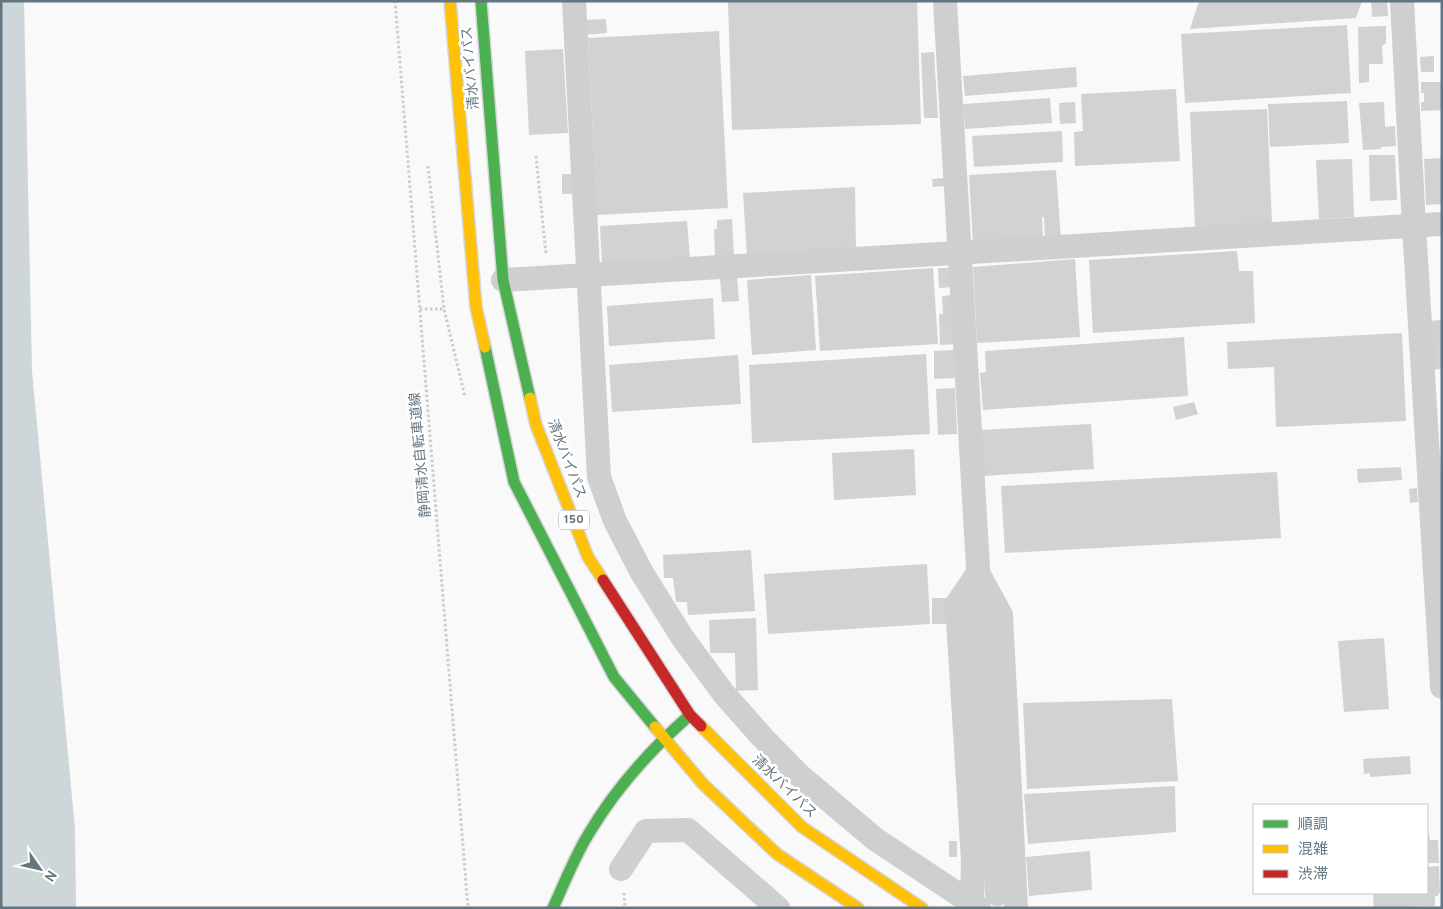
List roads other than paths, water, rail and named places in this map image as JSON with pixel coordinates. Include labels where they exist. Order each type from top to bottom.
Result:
[{"type":"main road","name":"清水バイパス","points":[[450,1],[476,306],[514,482],[614,677],[703,784],[777,854],[858,908]]},
{"type":"main road","name":"清水バイパス","points":[[481,1],[503,280],[536,425],[588,557],[690,715],[802,827],[922,908]]},
{"type":"main road","points":[[553,908],[587,836],[622,784],[664,738],[690,715]]},
{"type":"street","points":[[574,1],[599,477],[614,521],[642,573],[682,637],[724,694],[763,738],[799,775],[874,839],[983,902]]},
{"type":"street","points":[[945,1],[978,573],[983,902]]},
{"type":"street","points":[[1402,1],[1442,687]]},
{"type":"street","points":[[503,280],[1442,224]]},
{"type":"street","points":[[978,573],[1002,615],[1016,908]]},
{"type":"street","points":[[621,869],[646,831],[688,830],[778,908]]}]
